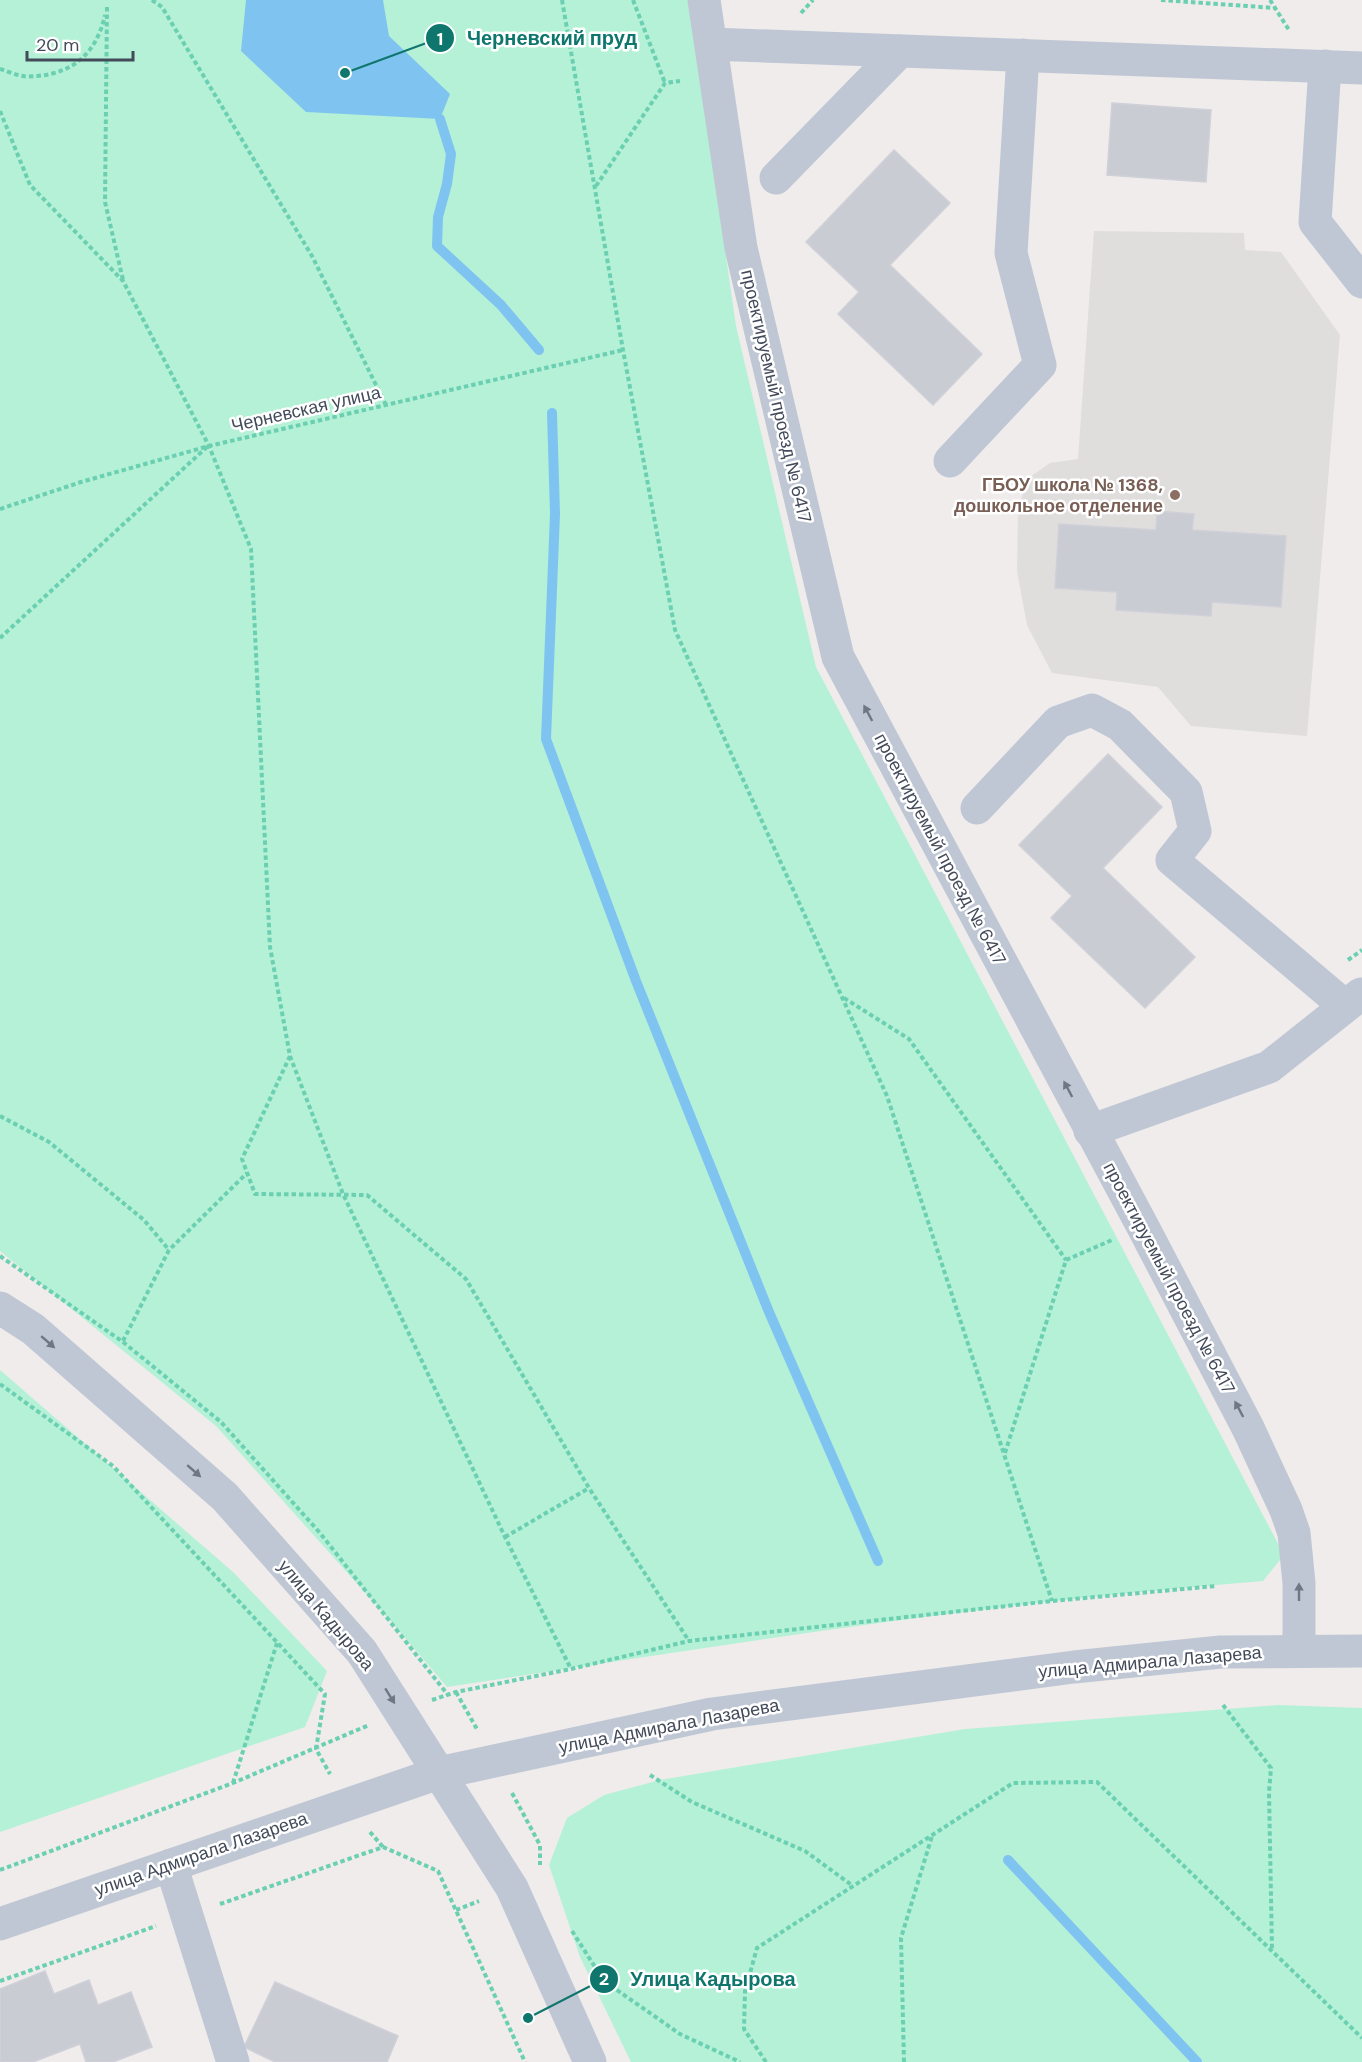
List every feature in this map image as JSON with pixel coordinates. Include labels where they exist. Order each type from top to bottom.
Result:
[{"type":"street","name":"проектируемый проезд № 6417","points":[[704,0],[741,248],[838,657],[1248,1428],[1286,1510],[1294,1533],[1298,1558],[1299,1651]]},
{"type":"street","points":[[713,59],[900,51],[1362,68]]},
{"type":"street","points":[[776,178],[900,51]]},
{"type":"street","points":[[950,461],[1040,365],[1011,253],[1023,55]]},
{"type":"street","points":[[1325,66],[1315,222],[1362,282]]},
{"type":"street","points":[[977,808],[1058,722],[1092,710],[1120,725],[1186,792],[1195,831],[1172,860],[1354,1000],[1269,1067],[1090,1131]]},
{"type":"street","name":"улица Кадырова","points":[[0,1308],[33,1329],[225,1497],[363,1652],[512,1888],[590,2062]]},
{"type":"street","name":"улица Адмирала Лазарева","points":[[0,1924],[439,1773],[728,1711],[1108,1663],[1221,1652],[1362,1651]]},
{"type":"street","points":[[171,1865],[233,2062]]},
{"type":"path","points":[[107,0],[105,202],[123,281],[208,446],[251,549],[270,947],[290,1056],[343,1194],[505,1537],[571,1669]]},
{"type":"path","points":[[152,0],[162,7],[312,256],[386,405]]},
{"type":"path","points":[[562,0],[675,630],[887,1096],[1052,1601]]},
{"type":"path","points":[[633,0],[664,83]]},
{"type":"path","points":[[1161,0],[1275,8]]},
{"type":"path","points":[[0,69],[23,76],[53,74],[66,69],[87,54],[102,32],[107,7]]},
{"type":"path","points":[[595,186],[664,83],[713,59]]},
{"type":"path","points":[[0,111],[30,185],[123,281]]},
{"type":"path","name":"Черневская улица","points":[[0,509],[81,482],[208,446],[623,350]]},
{"type":"path","points":[[0,638],[208,446]]},
{"type":"path","points":[[842,997],[909,1039],[1066,1260]]},
{"type":"path","points":[[290,1056],[242,1160],[255,1194],[367,1195],[466,1279],[590,1488],[689,1641]]},
{"type":"path","points":[[0,1116],[49,1142],[144,1220],[169,1250]]},
{"type":"path","points":[[123,1342],[169,1250],[247,1173]]},
{"type":"path","points":[[1005,1455],[1066,1260],[1143,1227]]},
{"type":"path","points":[[0,1384],[113,1466],[325,1694],[316,1749],[347,1804],[383,1847],[438,1871],[525,2062]]},
{"type":"path","points":[[505,1537],[590,1488]]},
{"type":"path","points":[[0,1870],[233,1783],[400,1711],[456,1692],[571,1669],[689,1641],[1052,1601],[1216,1586]]},
{"type":"path","points":[[233,1783],[277,1642]]},
{"type":"path","points":[[1223,1705],[1271,1768],[1269,1792],[1272,1951]]},
{"type":"path","points":[[650,1775],[692,1802],[806,1851],[853,1886]]},
{"type":"path","points":[[766,2062],[744,2029],[745,1991],[757,1948],[1013,1783],[1097,1782],[1362,2038]]},
{"type":"path","points":[[904,2062],[901,1938],[932,1835]]},
{"type":"path","points":[[0,1981],[383,1847]]},
{"type":"path","points":[[566,1921],[604,1982],[681,2034],[740,2062]]},
{"type":"shaded area","name":"ГБОУ школа № 1368, дошкольное отделение","points":[[1094,231],[1244,233],[1245,250],[1281,252],[1340,335],[1307,736],[1191,726],[1158,687],[1052,673],[1027,625],[1017,571],[1018,511],[1027,479],[1050,463],[1078,459]]},
{"type":"green space","points":[[0,0],[689,0],[736,326],[816,667],[1284,1555],[1263,1581],[1058,1601],[854,1626],[447,1687],[216,1426],[0,1251]]},
{"type":"green space","points":[[0,1370],[233,1572],[327,1671],[305,1727],[0,1832]]},
{"type":"green space","points":[[1278,1705],[1362,1708],[1362,2062],[631,2062],[580,1957],[549,1865],[567,1818],[604,1795],[660,1780],[965,1729]]},
{"type":"water","points":[[246,0],[383,0],[389,36],[450,94],[440,119],[306,112],[241,51]]},
{"type":"building","points":[[1112,103],[1211,110],[1206,182],[1107,175]]},
{"type":"building","points":[[894,150],[950,203],[890,265],[982,354],[933,405],[838,314],[859,292],[806,242]]},
{"type":"building","points":[[1157,511],[1194,514],[1192,530],[1286,536],[1281,607],[1212,602],[1211,616],[1116,610],[1117,592],[1055,588],[1059,524],[1156,530]]},
{"type":"building","points":[[1108,754],[1162,807],[1103,868],[1195,957],[1145,1008],[1051,918],[1072,896],[1019,845]]},
{"type":"building","points":[[45,1971],[54,1994],[89,1980],[98,2005],[131,1992],[152,2047],[113,2062],[86,2062],[80,2044],[33,2062],[0,2062],[0,1989]]},
{"type":"building","points":[[275,1982],[398,2036],[387,2062],[275,2062],[244,2047]]},
{"type":"waterway","points":[[440,119],[451,154],[447,184],[438,217],[437,246],[501,305],[539,350]]},
{"type":"waterway","points":[[552,413],[555,514],[546,739],[636,981],[769,1312],[878,1561]]},
{"type":"waterway","points":[[1008,1860],[1197,2062]]},
{"type":"place","name":"Черневский пруд","points":[[345,73]]},
{"type":"place","name":"ГБОУ школа № 1368, дошкольное отделение","points":[[1175,495]]},
{"type":"place","name":"Улица Кадырова","points":[[528,2018]]}]
